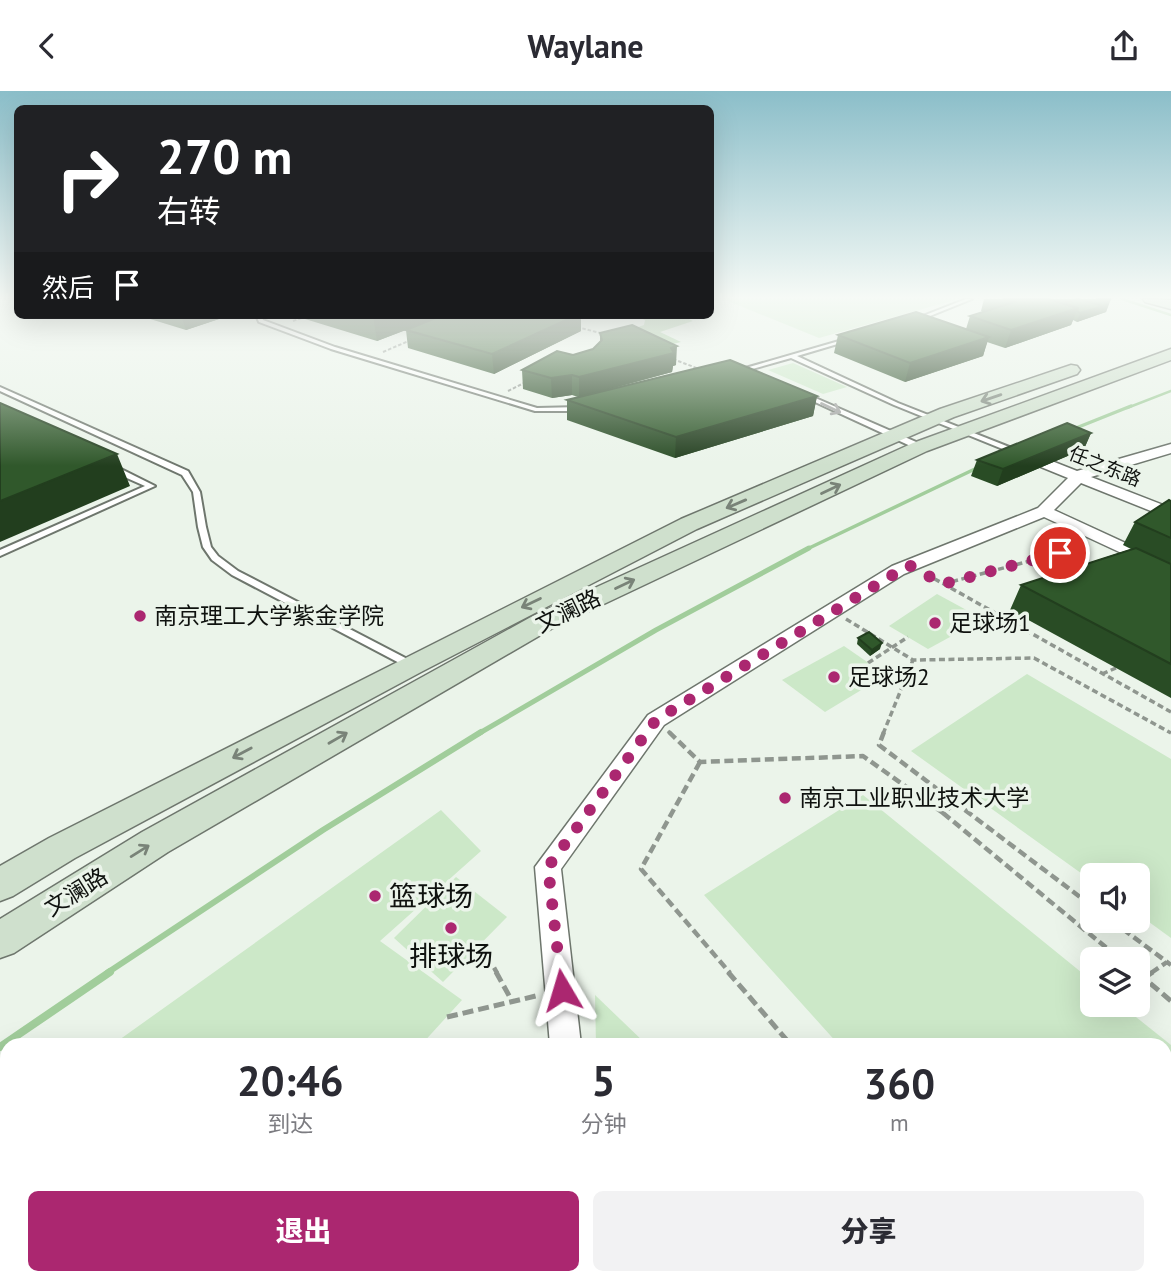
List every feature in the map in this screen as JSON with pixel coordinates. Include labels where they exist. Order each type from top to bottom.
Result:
[{"type":"main road","name":"文澜路","points":[[0,940],[155,842],[541,623],[908,442],[935,419],[1116,355]]},
{"type":"main road","name":"文澜路","points":[[0,885],[62,848],[411,665],[689,524],[908,442],[965,431],[1167,355]]},
{"type":"street","points":[[565,1038],[548,867],[656,720],[909,565],[1044,511],[1080,475],[1171,448]]},
{"type":"street","name":"任之东路","points":[[1024,454],[1171,514]]},
{"type":"street","points":[[1044,511],[1171,571]]},
{"type":"lane","points":[[354,355],[537,410],[590,409]]},
{"type":"lane","points":[[718,376],[797,355]]},
{"type":"lane","points":[[792,356],[935,419],[1024,454]]},
{"type":"lane","points":[[748,368],[759,374]]},
{"type":"lane","points":[[0,389],[185,473],[196,486],[207,549],[219,562],[235,573],[411,665]]},
{"type":"lane","points":[[794,390],[908,442]]},
{"type":"lane","points":[[0,553],[151,486],[101,463]]},
{"type":"path","points":[[366,359],[376,355]]},
{"type":"path","points":[[669,357],[718,376]]},
{"type":"path","points":[[494,398],[530,380]]},
{"type":"path","points":[[943,584],[1107,541]]},
{"type":"path","points":[[909,565],[1171,712]]},
{"type":"path","points":[[832,611],[913,660],[1034,658],[1171,733]]},
{"type":"path","points":[[868,663],[879,653],[908,637]]},
{"type":"path","points":[[913,660],[879,745],[1080,897]]},
{"type":"path","points":[[1102,674],[1116,667]]},
{"type":"path","points":[[656,720],[700,762],[863,755],[943,813],[1105,947]]},
{"type":"path","points":[[700,762],[641,869],[785,1038]]},
{"type":"path","points":[[943,813],[955,803]]},
{"type":"path","points":[[1128,933],[1169,963],[1150,974]]},
{"type":"path","points":[[481,944],[512,1002]]},
{"type":"path","points":[[1150,983],[1171,1001]]},
{"type":"path","points":[[447,1017],[562,990]]},
{"type":"shaded area","points":[[793,363],[847,387],[823,394],[768,370]]},
{"type":"shaded area","name":"足球场1","points":[[937,594],[983,619],[928,649],[889,626]]},
{"type":"shaded area","name":"足球场2","points":[[844,646],[886,675],[825,712],[782,680]]},
{"type":"shaded area","points":[[1027,674],[1171,759],[1171,938],[1150,923],[1150,863],[1080,863],[1080,872],[911,751]]},
{"type":"shaded area","points":[[863,795],[1080,971],[1080,1017],[1136,1017],[1162,1038],[833,1038],[704,895]]},
{"type":"shaded area","name":"篮球场","points":[[441,810],[481,851],[380,941],[462,1000],[427,1038],[122,1038]]},
{"type":"shaded area","name":"排球场","points":[[456,877],[507,917],[443,982],[394,938]]},
{"type":"shaded area","points":[[595,995],[640,1038],[596,1038]]},
{"type":"building","points":[[550,355],[667,355],[579,377],[572,375],[551,378],[522,370]]},
{"type":"building","points":[[889,355],[935,355],[910,363]]},
{"type":"building","points":[[730,360],[817,396],[676,437],[567,400]]},
{"type":"building","points":[[0,403],[117,454],[0,501]]},
{"type":"building","points":[[1067,423],[1091,433],[1003,469],[977,460]]},
{"type":"building","points":[[1169,500],[1171,538],[1135,522]]},
{"type":"building","points":[[1136,548],[1171,564],[1171,664],[1021,585]]},
{"type":"building","points":[[869,632],[882,643],[872,650],[858,638]]},
{"type":"waterway","points":[[1127,408],[1171,391]]},
{"type":"waterway","points":[[1071,430],[1131,406]]},
{"type":"waterway","points":[[807,549],[977,468]]},
{"type":"waterway","points":[[478,734],[656,630],[807,549]]},
{"type":"waterway","points":[[107,973],[323,830],[481,732]]},
{"type":"waterway","points":[[13,1038],[110,972]]},
{"type":"place","name":"南京理工大学紫金学院","points":[[140,616]]},
{"type":"place","name":"足球场1","points":[[935,623]]},
{"type":"place","name":"足球场2","points":[[834,677]]},
{"type":"place","name":"南京工业职业技术大学","points":[[785,798]]},
{"type":"place","name":"篮球场","points":[[375,896]]},
{"type":"place","name":"排球场","points":[[451,928]]},
{"type":"route","points":[[562,990],[548,867],[656,720],[909,565],[943,584],[1060,553]]}]
